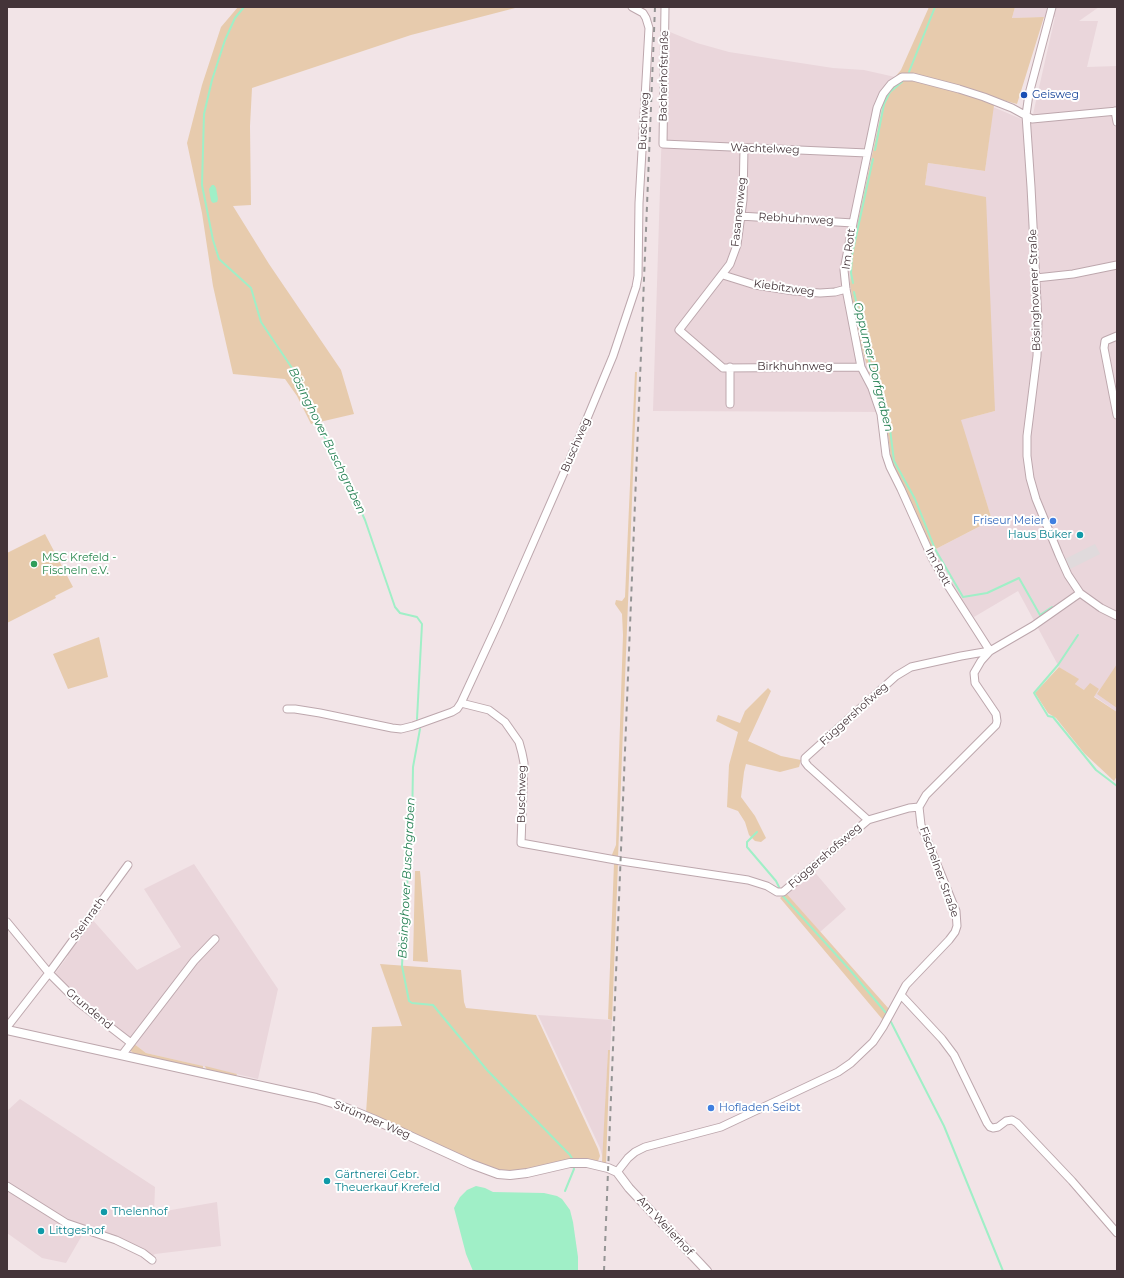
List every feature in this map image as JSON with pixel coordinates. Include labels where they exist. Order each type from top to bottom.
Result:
[{"type":"street","name":"Buschweg","points":[[632,7],[643,13],[649,28],[639,203],[638,276],[636,286],[613,356],[576,445],[498,623],[461,703],[489,710],[505,722],[518,742],[524,763],[521,843],[621,861],[748,880],[767,886],[777,892]]},
{"type":"street","name":"Bacherhofstraße","points":[[663,144],[665,7]]},
{"type":"street","name":"Bösinghovener Straße","points":[[1052,7],[1029,94],[1026,115],[1038,321],[1037,356],[1027,436],[1027,456],[1030,478],[1036,499],[1068,575],[1080,593],[1101,608],[1117,616]]},
{"type":"street","name":"Im Rott","points":[[990,651],[932,558],[890,467],[886,455],[881,414],[872,388],[861,367],[846,289],[844,270],[852,222],[877,108],[883,94],[891,84],[902,77],[913,78],[959,89],[984,97],[1026,115]]},
{"type":"street","points":[[1026,115],[1032,119],[1116,111],[1117,122]]},
{"type":"street","name":"Wachtelweg","points":[[663,144],[867,153]]},
{"type":"street","name":"Fasanenweg","points":[[679,330],[723,275],[730,264],[735,251],[742,200],[744,148]]},
{"type":"street","name":"Rebhuhnweg","points":[[740,216],[852,222]]},
{"type":"street","points":[[1036,278],[1073,274],[1117,265]]},
{"type":"street","name":"Kiebitzweg","points":[[723,275],[755,285],[794,291],[820,293],[835,292],[846,289]]},
{"type":"street","name":"Birkhuhnweg","points":[[679,330],[723,368],[861,367]]},
{"type":"street","points":[[1117,336],[1105,341],[1104,348],[1117,413]]},
{"type":"street","points":[[730,367],[730,404]]},
{"type":"street","points":[[919,807],[926,794],[996,725],[996,714],[975,683],[974,673],[977,667],[990,651],[1033,626],[1080,593]]},
{"type":"street","name":"Függershofweg","points":[[868,820],[808,766],[805,762],[805,758],[896,676],[911,667],[990,651]]},
{"type":"street","points":[[287,709],[320,713],[387,728],[402,729],[452,712],[457,709],[461,703]]},
{"type":"street","name":"Függershofsweg","points":[[777,892],[782,892],[788,889],[868,820],[909,808],[919,807]]},
{"type":"street","name":"Fischelner Straße","points":[[617,1172],[628,1158],[635,1152],[645,1147],[721,1127],[838,1072],[851,1063],[873,1042],[906,985],[949,940],[955,932],[957,926],[956,911],[921,825],[919,807]]},
{"type":"street","name":"Steinrath","points":[[49,973],[128,865]]},
{"type":"street","name":"Grundend","points":[[7,922],[49,973],[78,1002],[131,1043]]},
{"type":"street","points":[[122,1055],[194,961],[216,939]]},
{"type":"street","points":[[7,1028],[49,973]]},
{"type":"street","points":[[901,995],[952,1051],[986,1123],[993,1128],[998,1127],[1006,1121],[1012,1120],[1017,1123],[1093,1203],[1117,1233]]},
{"type":"street","name":"Strümper Weg","points":[[7,1028],[122,1055],[293,1092],[340,1106],[373,1119],[472,1164],[498,1174],[510,1175],[527,1173],[574,1162],[601,1166],[617,1172]]},
{"type":"street","name":"Am Weilerhof","points":[[617,1172],[707,1271]]},
{"type":"street","points":[[7,1186],[66,1222],[116,1240],[143,1253],[152,1260]]},
{"type":"shaded area","points":[[238,7],[519,7],[411,35],[252,88],[250,126],[251,205],[233,206],[269,264],[341,370],[354,414],[311,424],[297,396],[285,379],[233,374],[213,286],[202,213],[187,143],[202,85],[221,27]]},
{"type":"shaded area","points":[[929,7],[1015,7],[1012,18],[1044,17],[1017,104],[995,98],[985,171],[928,163],[925,185],[986,197],[995,411],[961,420],[992,520],[932,551],[892,466],[885,412],[871,378],[860,343],[850,284],[852,249],[884,99],[895,77],[901,70]]},
{"type":"shaded area","points":[[1015,7],[1099,7],[1079,21],[1098,21],[1087,67],[1117,66],[1117,712],[1094,696],[1099,689],[1084,690],[1075,684],[1078,679],[1059,667],[1018,591],[974,617],[949,583],[932,551],[992,520],[960,420],[995,411],[925,185],[928,163],[985,171],[993,107],[1031,123],[1055,17],[1012,18]]},
{"type":"shaded area","points":[[665,30],[697,43],[729,52],[833,68],[864,70],[895,77],[884,99],[872,153],[851,251],[850,284],[860,343],[871,378],[885,412],[653,411]]},
{"type":"shaded area","points":[[212,185],[216,188],[218,199],[217,202],[213,203],[211,201],[209,189]]},
{"type":"shaded area","points":[[635,372],[637,372],[618,858],[611,857],[616,845],[623,635],[622,614],[615,604],[616,600],[622,601],[625,597]]},
{"type":"shaded area","points":[[45,534],[73,587],[55,596],[56,598],[7,623],[7,553]]},
{"type":"shaded area","points":[[1095,544],[1100,554],[1070,569],[1065,559]]},
{"type":"shaded area","points":[[99,637],[108,677],[68,689],[53,654]]},
{"type":"shaded area","points":[[1117,664],[1117,708],[1097,694]]},
{"type":"shaded area","points":[[1059,667],[1079,679],[1075,684],[1084,690],[1090,683],[1099,689],[1094,697],[1117,712],[1117,776],[1114,781],[1084,753],[1056,718],[1048,713],[1035,693]]},
{"type":"shaded area","points":[[768,688],[771,691],[748,741],[781,756],[801,760],[799,767],[780,772],[746,764],[741,797],[755,816],[766,838],[761,842],[755,841],[749,835],[745,822],[738,811],[727,807],[729,765],[738,732],[716,721],[718,715],[740,723],[745,711]]},
{"type":"shaded area","points":[[614,863],[618,863],[612,1020],[608,1019]]},
{"type":"shaded area","points":[[194,864],[278,989],[258,1079],[146,1053],[79,1001],[54,975],[68,956],[65,954],[91,918],[137,970],[181,947],[144,889]]},
{"type":"shaded area","points":[[812,869],[846,909],[820,932],[786,893]]},
{"type":"shaded area","points":[[415,871],[420,871],[428,962],[413,961]]},
{"type":"shaded area","points":[[786,893],[889,1009],[883,1020],[780,898]]},
{"type":"shaded area","points":[[380,964],[461,970],[464,1002],[466,1008],[536,1015],[598,1149],[600,1156],[598,1161],[589,1159],[527,1171],[498,1172],[366,1113],[372,1027],[402,1026]]},
{"type":"shaded area","points":[[538,1015],[612,1020],[610,1050],[608,1050],[603,1159],[600,1148]]},
{"type":"shaded area","points":[[133,1043],[146,1053],[203,1066],[203,1068],[198,1069],[135,1055],[130,1050]]},
{"type":"shaded area","points":[[608,1050],[610,1050],[606,1164],[602,1162]]},
{"type":"shaded area","points":[[205,1066],[237,1074],[233,1077],[207,1071]]},
{"type":"shaded area","points":[[20,1099],[155,1187],[154,1213],[217,1202],[221,1246],[155,1254],[147,1259],[110,1239],[84,1232],[66,1263],[42,1258],[7,1233],[7,1111]]},
{"type":"shaded area","points":[[476,1186],[493,1192],[544,1193],[557,1196],[562,1199],[570,1210],[573,1222],[578,1257],[578,1271],[473,1271],[466,1254],[454,1208],[460,1197],[467,1190]]},
{"type":"waterway","name":"Bösinghover Buschgraben","points":[[244,7],[235,18],[225,40],[212,80],[204,114],[202,185],[213,240],[219,259],[251,288],[261,322],[294,371],[296,381],[352,491],[365,520],[395,607],[400,613],[417,617],[422,624],[417,719]]},
{"type":"waterway","name":"Oppumer Dorfgraben","points":[[909,72],[935,7]]},
{"type":"waterway","name":"Oppumer Dorfgraben","points":[[875,150],[884,104],[890,92],[902,82]]},
{"type":"waterway","name":"Oppumer Dorfgraben","points":[[853,283],[851,273],[852,255],[873,159]]},
{"type":"waterway","name":"Oppumer Dorfgraben","points":[[854,292],[870,364],[889,421],[894,461],[915,499],[935,549],[963,597],[987,593],[1019,578],[1040,615],[1052,607]]},
{"type":"waterway","points":[[1078,635],[1058,665],[1034,693],[1048,716],[1053,717],[1096,770],[1117,786]]},
{"type":"waterway","name":"Bösinghover Buschgraben","points":[[420,729],[413,767],[412,826],[402,966],[409,1001],[412,1003],[433,1005],[487,1070],[570,1155],[573,1160]]},
{"type":"waterway","points":[[757,832],[747,842],[747,847],[776,881],[779,887]]},
{"type":"waterway","points":[[782,895],[850,970],[886,1013]]},
{"type":"waterway","points":[[891,1022],[944,1126],[1003,1271]]},
{"type":"waterway","name":"Bösinghover Buschgraben","points":[[565,1191],[574,1169],[573,1164]]},
{"type":"railway","points":[[604,1271],[655,7]]},
{"type":"place","name":"Geisweg","points":[[1024,95]]},
{"type":"place","name":"Friseur Meier","points":[[1053,521]]},
{"type":"place","name":"Haus Büker","points":[[1080,535]]},
{"type":"place","name":"MSC Krefeld - Fischeln e.V.","points":[[34,564]]},
{"type":"place","name":"Hofladen Seibt","points":[[711,1108]]},
{"type":"place","name":"Gärtnerei Gebr. Theuerkauf Krefeld","points":[[327,1181]]},
{"type":"place","name":"Thelenhof","points":[[104,1212]]},
{"type":"place","name":"Littgeshof","points":[[41,1231]]}]
